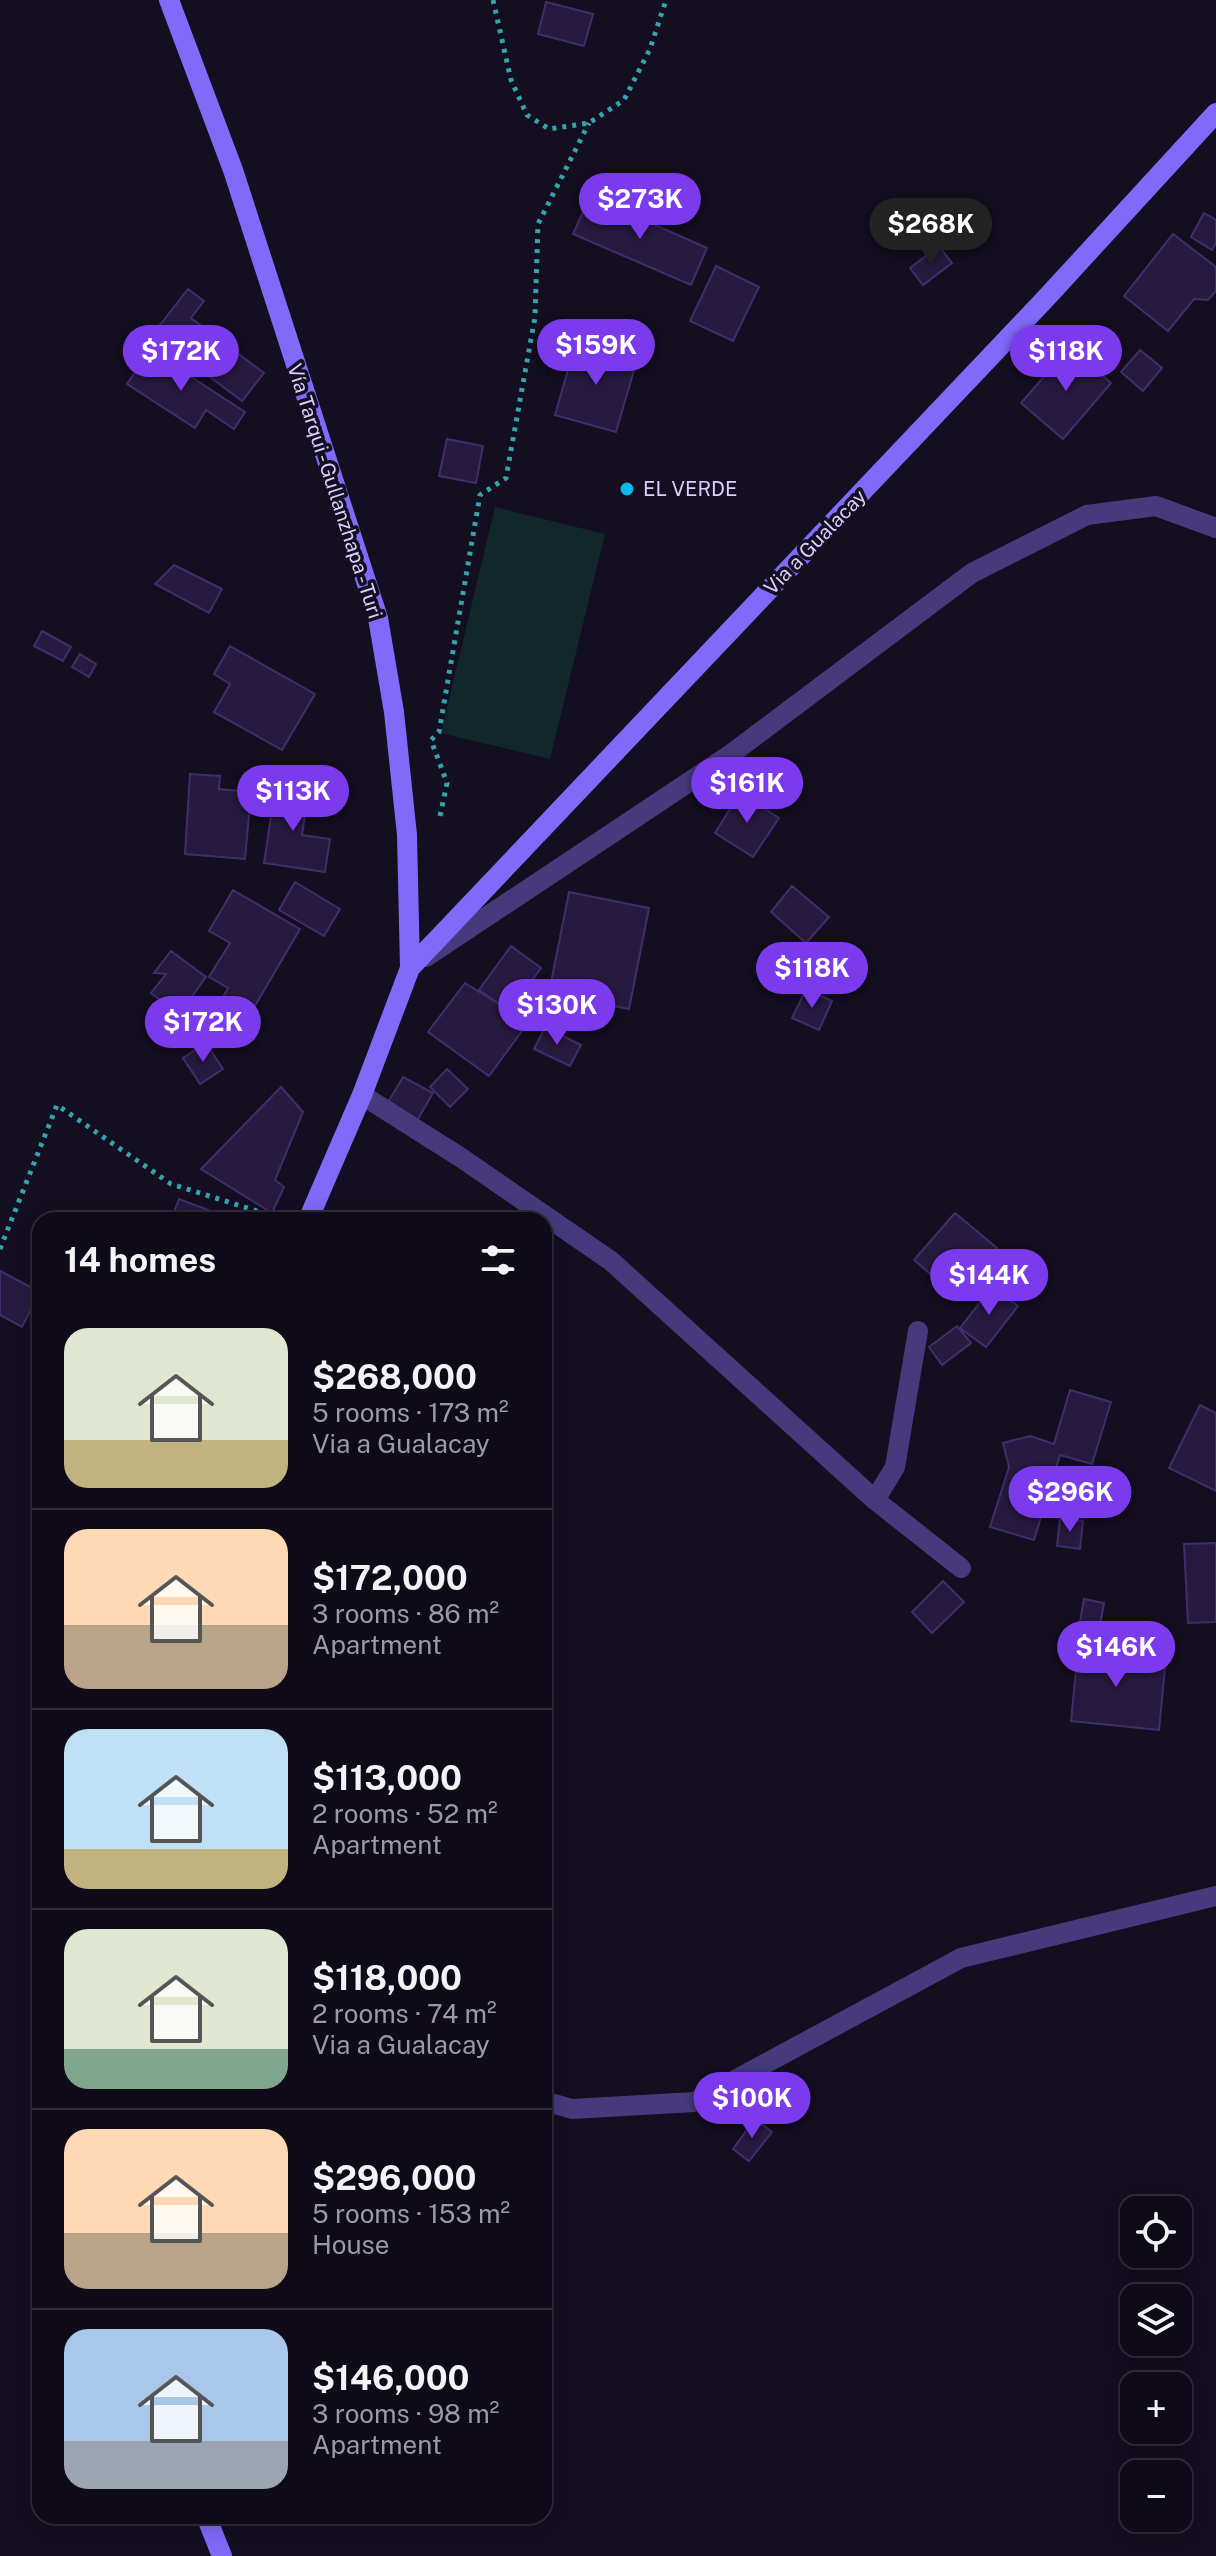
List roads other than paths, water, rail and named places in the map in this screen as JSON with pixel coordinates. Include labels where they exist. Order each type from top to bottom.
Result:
[{"type":"main road","name":"Vía Tarqui - Gullanzhapa - Turi","points":[[169,0],[233,170],[378,618],[394,712],[407,835],[410,968],[362,1095],[311,1212]]},
{"type":"main road","name":"Via a Gualacay","points":[[410,968],[1047,297],[1216,113]]},
{"type":"main road","points":[[209,2524],[222,2556]]},
{"type":"street","points":[[410,968],[731,754],[972,573],[1087,515],[1156,506],[1216,528]]},
{"type":"street","points":[[362,1095],[540,1212]]},
{"type":"street","points":[[552,1220],[611,1261],[875,1500],[961,1568]]},
{"type":"street","points":[[875,1500],[895,1467],[918,1331]]},
{"type":"street","points":[[552,2103],[572,2109],[694,2102],[961,1958],[1216,1896]]},
{"type":"place","name":"EL VERDE","points":[[627,489]]}]
